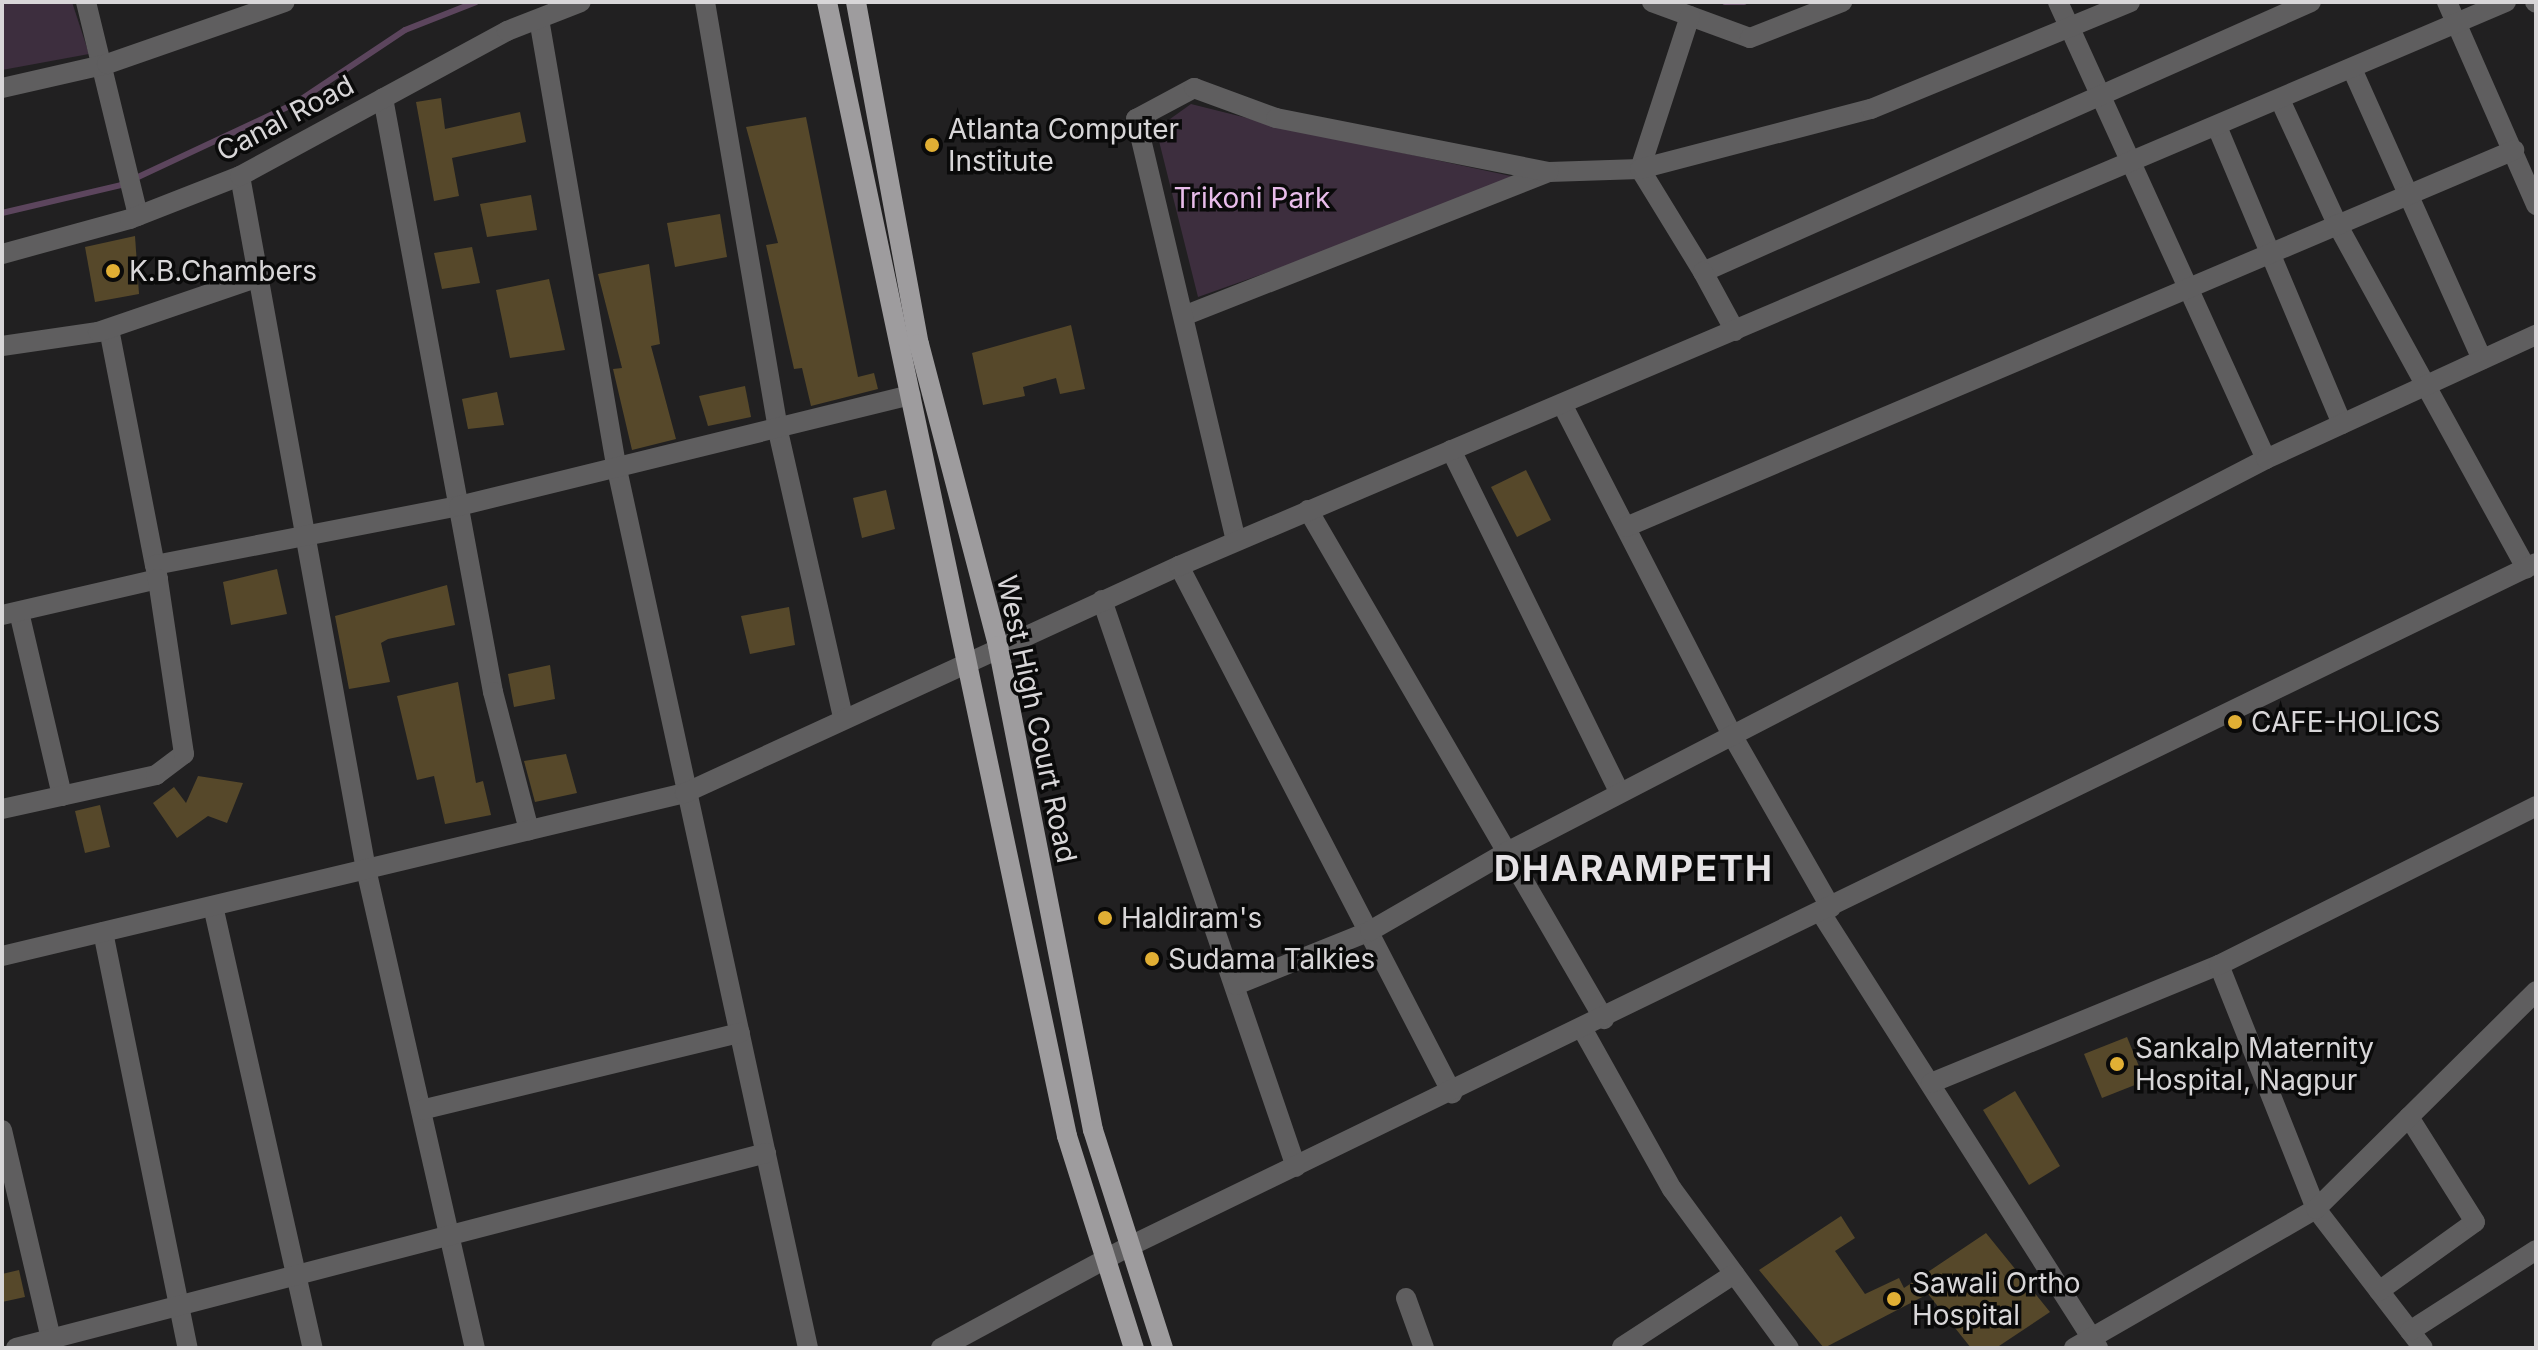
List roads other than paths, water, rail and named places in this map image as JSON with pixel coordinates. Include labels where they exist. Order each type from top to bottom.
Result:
[{"type":"main road","name":"West High Court Road","points":[[827,2],[1067,1136],[1102,1261],[1134,1348]]},
{"type":"main road","name":"West High Court Road","points":[[856,2],[919,344],[998,646],[1093,1130],[1128,1247],[1163,1348]]},
{"type":"street","points":[[86,2],[107,64],[138,216]]},
{"type":"street","points":[[2,88],[107,64],[285,2]]},
{"type":"street","name":"Canal Road","points":[[2,254],[138,216],[240,176],[383,98],[539,19],[581,2]]},
{"type":"street","points":[[705,2],[778,431],[843,716]]},
{"type":"street","points":[[1652,2],[1750,38],[1842,2]]},
{"type":"street","points":[[2058,2],[2129,168],[2266,459]]},
{"type":"street","points":[[1236,541],[1186,315],[1136,119],[1194,88],[1276,118],[1549,172],[1640,169],[1871,109],[2130,2]]},
{"type":"street","points":[[1703,272],[2311,2]]},
{"type":"street","points":[[2447,2],[2536,205]]},
{"type":"street","points":[[2,956],[685,793],[967,659],[1236,541],[2129,168],[2506,2]]},
{"type":"street","points":[[1690,16],[1640,169],[1735,331]]},
{"type":"street","points":[[539,19],[617,469],[808,1348]]},
{"type":"street","points":[[2353,71],[2405,194],[2482,360]]},
{"type":"street","points":[[383,98],[493,692],[529,830]]},
{"type":"street","points":[[941,1348],[1128,1247],[1583,1030],[2531,566],[2422,383],[2337,224],[2281,102]]},
{"type":"street","points":[[2218,129],[2272,251],[2342,424]]},
{"type":"street","points":[[1626,527],[2514,150]]},
{"type":"street","points":[[1186,315],[1549,172]]},
{"type":"street","points":[[240,176],[366,869],[475,1348]]},
{"type":"street","points":[[2,346],[109,329],[259,277]]},
{"type":"street","points":[[2,809],[156,775],[184,754],[156,572],[109,329]]},
{"type":"street","points":[[1236,985],[1370,931],[1507,852],[2266,459],[2422,383],[2536,335]]},
{"type":"street","points":[[62,796],[10,614],[156,572],[617,469],[778,431],[911,395]]},
{"type":"street","points":[[1562,404],[1826,911],[2088,1345],[2316,1209],[2536,991]]},
{"type":"street","points":[[1451,450],[1620,793]]},
{"type":"street","points":[[1308,510],[1604,1019]]},
{"type":"street","points":[[1179,566],[1452,1093]]},
{"type":"street","points":[[1102,600],[1296,1167]]},
{"type":"street","points":[[1931,1083],[2219,965],[2536,806]]},
{"type":"street","points":[[213,906],[313,1348]]},
{"type":"street","points":[[103,932],[188,1348]]},
{"type":"street","points":[[2219,965],[2316,1209],[2423,1348]]},
{"type":"street","points":[[1583,1030],[1672,1189],[1789,1348]]},
{"type":"street","points":[[421,1110],[740,1033]]},
{"type":"street","points":[[2379,1291],[2475,1222],[2409,1117]]},
{"type":"street","points":[[2,1130],[52,1343]]},
{"type":"street","points":[[16,1348],[52,1343],[297,1273],[766,1153]]},
{"type":"street","points":[[2410,1331],[2536,1250]]},
{"type":"street","points":[[1622,1347],[1734,1274]]},
{"type":"street","points":[[1406,1298],[1424,1348]]},
{"type":"waterway","points":[[2,213],[121,185],[294,104],[405,30],[476,2]]},
{"type":"waterway","points":[[1725,2],[1744,2]]},
{"type":"place","name":"Atlanta Computer Institute","points":[[932,145]]},
{"type":"place","name":"K.B.Chambers","points":[[113,271]]},
{"type":"place","name":"CAFE-HOLICS","points":[[2235,722]]},
{"type":"place","name":"Haldiram's","points":[[1105,918]]},
{"type":"place","name":"Sudama Talkies","points":[[1152,959]]},
{"type":"place","name":"Sankalp Maternity Hospital, Nagpur","points":[[2117,1064]]},
{"type":"place","name":"Sawali Ortho Hospital","points":[[1894,1299]]},
{"type":"district","name":"DHARAMPETH","points":[[1634,869]]},
{"type":"park label","name":"Trikoni Park","points":[[1252,198]]}]
